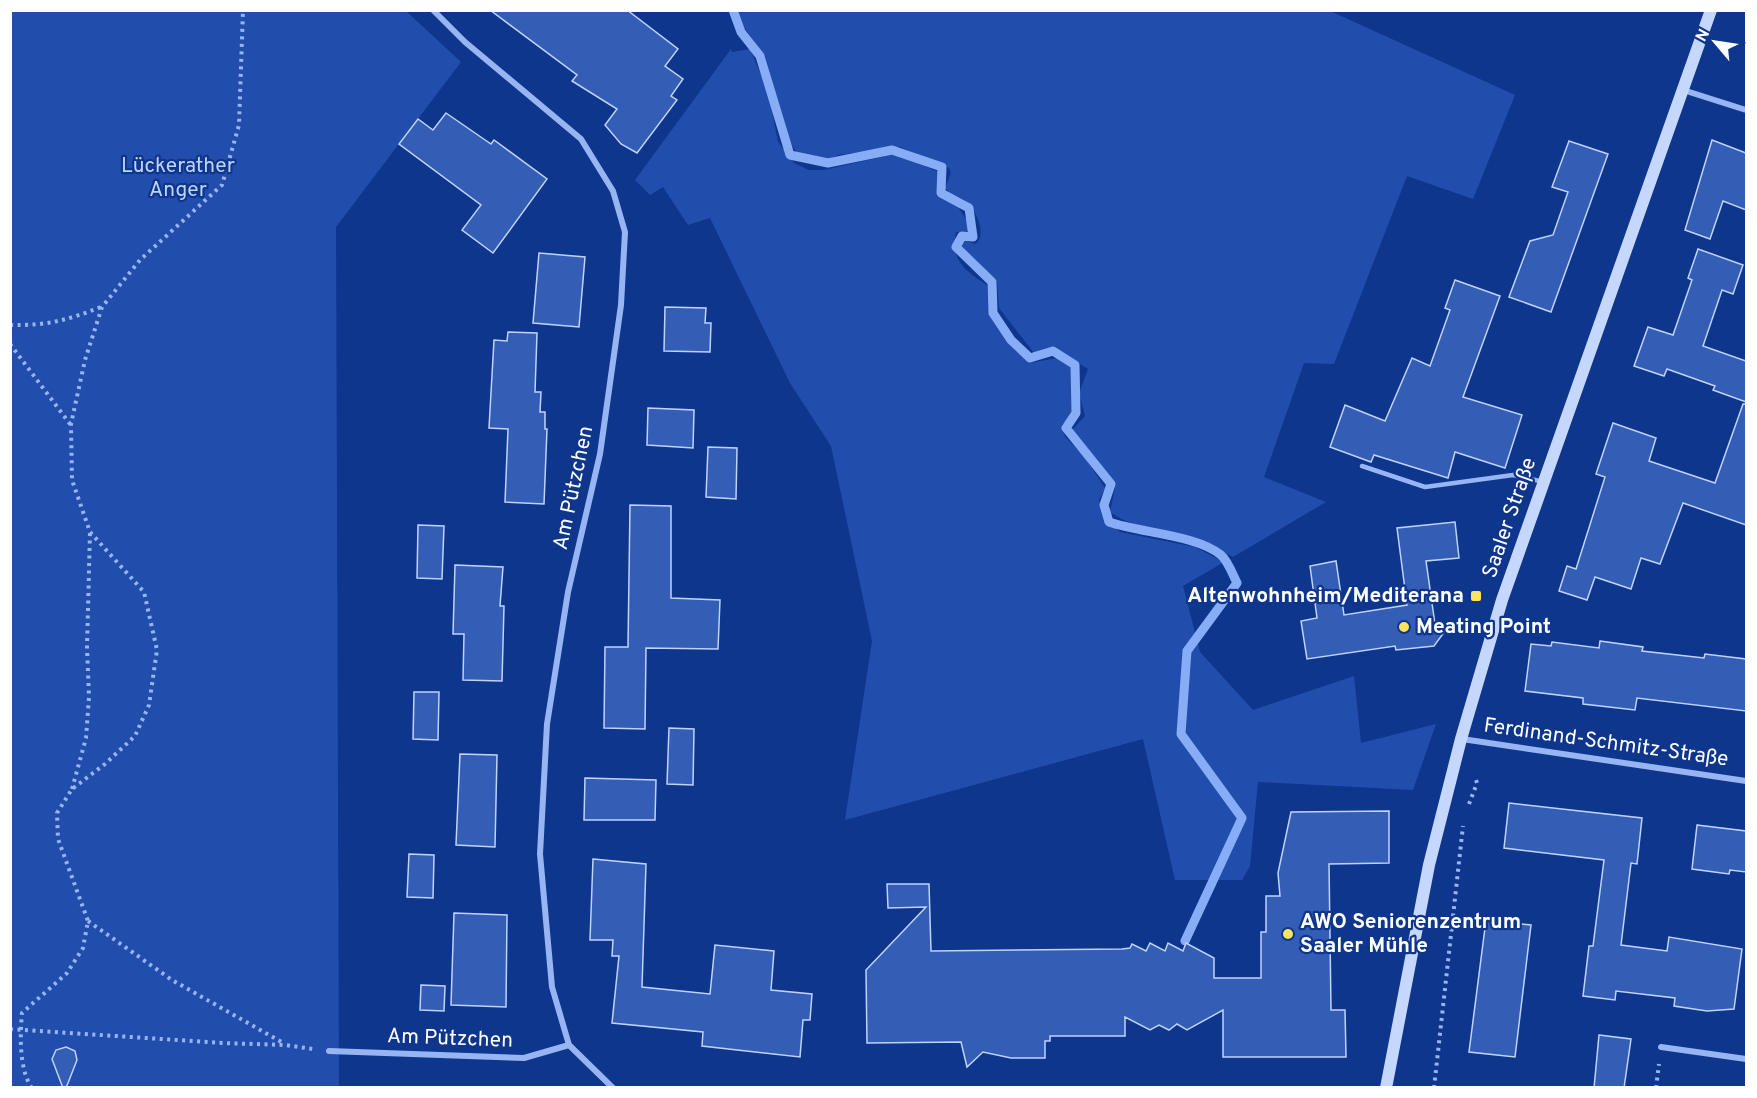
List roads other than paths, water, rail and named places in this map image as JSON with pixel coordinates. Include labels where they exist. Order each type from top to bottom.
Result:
[{"type":"street","name":"Am Pützchen","points":[[329,1051],[524,1058],[569,1046],[552,987],[543,906],[540,854],[547,734],[568,592],[600,453],[621,305],[625,232],[613,191],[581,139],[465,42],[433,10]]},
{"type":"street","name":"Saaler Straße","points":[[1386,1088],[1429,865],[1461,739],[1502,600],[1711,10]]},
{"type":"street","points":[[1683,89],[1746,110]]},
{"type":"street","name":"Ferdinand-Schmitz-Straße","points":[[1461,739],[1746,781]]},
{"type":"street","points":[[569,1046],[613,1088]]},
{"type":"street","points":[[1661,1047],[1746,1059]]},
{"type":"lane","points":[[1362,465],[1425,487],[1513,476],[1544,482]]},
{"type":"waterway","points":[[733,10],[741,32],[760,56],[790,155],[828,163],[892,150],[942,167],[941,193],[969,208],[973,237],[962,236],[956,247],[992,282],[993,313],[1011,340],[1030,358],[1053,351],[1075,365],[1076,413],[1066,428],[1111,484],[1104,505],[1109,522],[1198,543],[1221,555],[1230,568],[1237,583],[1187,651],[1181,734],[1242,818],[1185,941]]},
{"type":"place","name":"Altenwohnheim/Mediterana","points":[[1476,596]]},
{"type":"place","name":"Meating Point","points":[[1404,627]]},
{"type":"place","name":"AWO Seniorenzentrum Saaler Mühle","points":[[1288,934]]},
{"type":"park label","name":"Lückerather Anger","points":[[178,178]]}]
